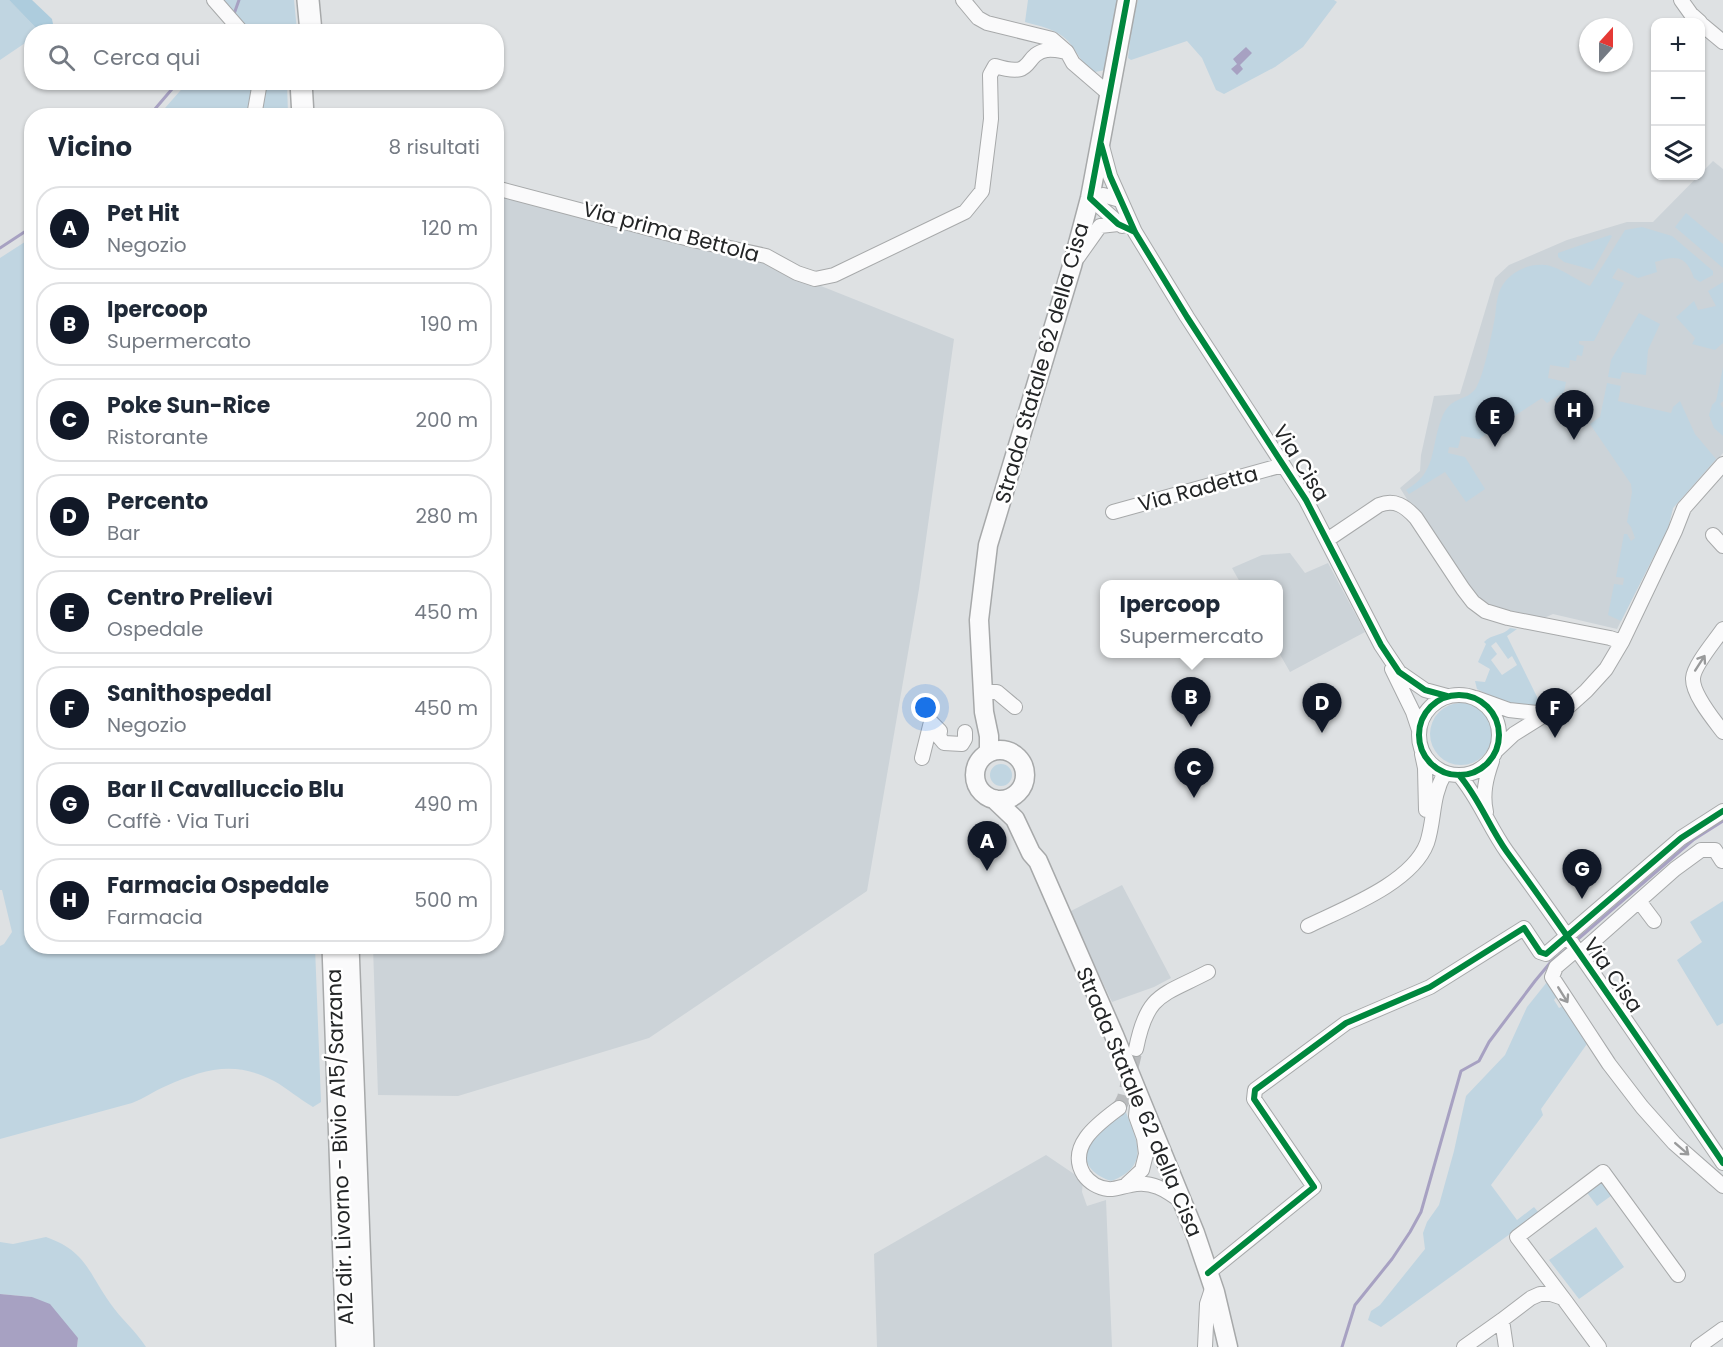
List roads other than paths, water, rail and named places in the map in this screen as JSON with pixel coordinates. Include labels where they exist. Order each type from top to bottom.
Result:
[{"type":"highway","points":[[294,0],[296,24]]},
{"type":"highway","points":[[308,0],[310,24]]},
{"type":"highway","points":[[301,90],[303,108]]},
{"type":"highway","points":[[316,90],[317,108]]},
{"type":"highway","name":"A12 dir. Livorno - Bivio A15/Sarzana","points":[[333,954],[347,1347]]},
{"type":"highway","points":[[348,954],[363,1347]]},
{"type":"main road","name":"Strada Statale 62 della Cisa","points":[[1038,861],[1031,853],[1015,819],[994,799],[982,792],[975,779],[979,761],[989,752],[979,620],[988,545],[1072,266],[1090,198],[1127,1]]},
{"type":"main road","name":"Strada Statale 62 della Cisa","points":[[983,692],[999,739],[1024,767],[1025,778],[1021,788],[1024,817],[1038,861],[1114,1035],[1183,1203],[1211,1280],[1228,1347]]},
{"type":"main road","points":[[989,752],[1000,750],[1012,753]]},
{"type":"main road","points":[[994,799],[1012,796],[1021,788]]},
{"type":"street","points":[[214,0],[235,24]]},
{"type":"street","points":[[963,0],[978,18],[987,23],[1052,39],[1067,52],[1073,63],[1109,94]]},
{"type":"street","points":[[1681,0],[1695,18]]},
{"type":"street","points":[[1705,27],[1723,42]]},
{"type":"street","name":"Via prima Bettola","points":[[504,190],[693,240],[766,256],[796,273],[815,279],[834,275],[964,213],[982,192],[991,119],[991,69],[995,66],[1016,71],[1024,69],[1039,53],[1049,49],[1067,52]]},
{"type":"street","points":[[255,108],[259,90]]},
{"type":"street","name":"Via Cisa","points":[[1101,144],[1120,200],[1135,232],[1187,317],[1306,500],[1382,645],[1419,730]]},
{"type":"street","points":[[1090,198],[1103,195],[1120,200]]},
{"type":"street","points":[[1090,198],[1118,224],[1135,232]]},
{"type":"street","points":[[1072,266],[1100,226],[1118,224]]},
{"type":"street","points":[[1421,748],[1426,758],[1435,767],[1452,774],[1470,774],[1481,769],[1514,734],[1546,714],[1567,708],[1586,692],[1606,669],[1622,642],[1684,508],[1723,464]]},
{"type":"street","name":"Via Radetta","points":[[1113,512],[1283,465]]},
{"type":"street","points":[[1327,540],[1379,505],[1387,502],[1396,503],[1416,518],[1463,589],[1473,602],[1485,611],[1622,642]]},
{"type":"street","points":[[1713,535],[1723,546]]},
{"type":"street","points":[[1723,629],[1695,669],[1693,679],[1700,699],[1723,732]]},
{"type":"street","name":"Via Cisa","points":[[1382,645],[1399,672],[1425,690],[1447,696]]},
{"type":"street","points":[[983,692],[997,692],[1015,707]]},
{"type":"street","points":[[1427,842],[1427,798],[1419,730],[1428,709],[1447,696],[1457,695],[1476,698],[1509,710],[1546,714]]},
{"type":"street","points":[[1476,698],[1486,705],[1496,720],[1500,738],[1495,752]]},
{"type":"street","points":[[922,758],[931,722],[940,730],[939,736],[944,743],[962,744],[965,732]]},
{"type":"street","name":"Via Cisa","points":[[1495,752],[1488,772],[1484,800],[1496,836]]},
{"type":"street","points":[[1308,926],[1397,881],[1422,855],[1431,828],[1433,801],[1439,783],[1452,774]]},
{"type":"street","name":"Via Cisa","points":[[1452,774],[1470,787],[1496,836],[1723,1163]]},
{"type":"street","points":[[1205,1347],[1207,1304],[1211,1280],[1314,1187],[1254,1099],[1256,1090],[1346,1023],[1430,987],[1524,928],[1540,952],[1546,954],[1681,838],[1723,811]]},
{"type":"street","name":"Via Cisa","points":[[1577,952],[1675,869],[1701,850],[1715,850],[1722,861]]},
{"type":"street","points":[[1639,901],[1654,921]]},
{"type":"street","points":[[1577,952],[1556,967],[1552,976],[1561,993],[1609,1064],[1642,1107],[1674,1143],[1723,1186]]},
{"type":"street","points":[[1136,1049],[1147,1010],[1158,998],[1208,972]]},
{"type":"street","points":[[1125,1186],[1142,1170],[1146,1154],[1144,1138],[1136,1116],[1138,1096]]},
{"type":"street","points":[[1119,1108],[1092,1129],[1083,1142],[1079,1166],[1086,1178],[1095,1185],[1107,1189],[1146,1183],[1171,1193],[1183,1203]]},
{"type":"street","points":[[1125,1186],[1143,1178],[1148,1173],[1157,1158],[1159,1144]]},
{"type":"street","points":[[1599,1347],[1517,1237],[1603,1172],[1678,1275]]},
{"type":"street","points":[[1464,1347],[1531,1298],[1540,1294],[1551,1294],[1563,1298]]},
{"type":"street","points":[[1502,1320],[1506,1347]]},
{"type":"street","points":[[1698,1347],[1723,1329]]},
{"type":"waterway","points":[[234,14],[239,0]]},
{"type":"waterway","points":[[156,108],[171,90]]},
{"type":"waterway","points":[[0,248],[24,232]]},
{"type":"waterway","points":[[1578,939],[1693,840],[1723,821]]},
{"type":"waterway","points":[[1342,1347],[1355,1305],[1392,1259],[1421,1212],[1461,1071],[1479,1061],[1489,1042],[1535,981],[1550,963],[1567,949]]},
{"type":"tunnel","points":[[1119,1108],[1124,1098],[1136,1049]]},
{"type":"place","name":"Farmacia Ospedale","points":[[1574,440]]},
{"type":"place","name":"Centro Prelievi","points":[[1495,447]]},
{"type":"place","name":"Ipercoop","points":[[1191,727]]},
{"type":"place","name":"Percento","points":[[1322,733]]},
{"type":"place","name":"Sanithospedal","points":[[1555,738]]},
{"type":"place","name":"Poke Sun-Rice","points":[[1194,798]]},
{"type":"place","name":"Pet Hit","points":[[987,871]]},
{"type":"place","name":"Bar Il Cavalluccio Blu","points":[[1582,899]]}]
